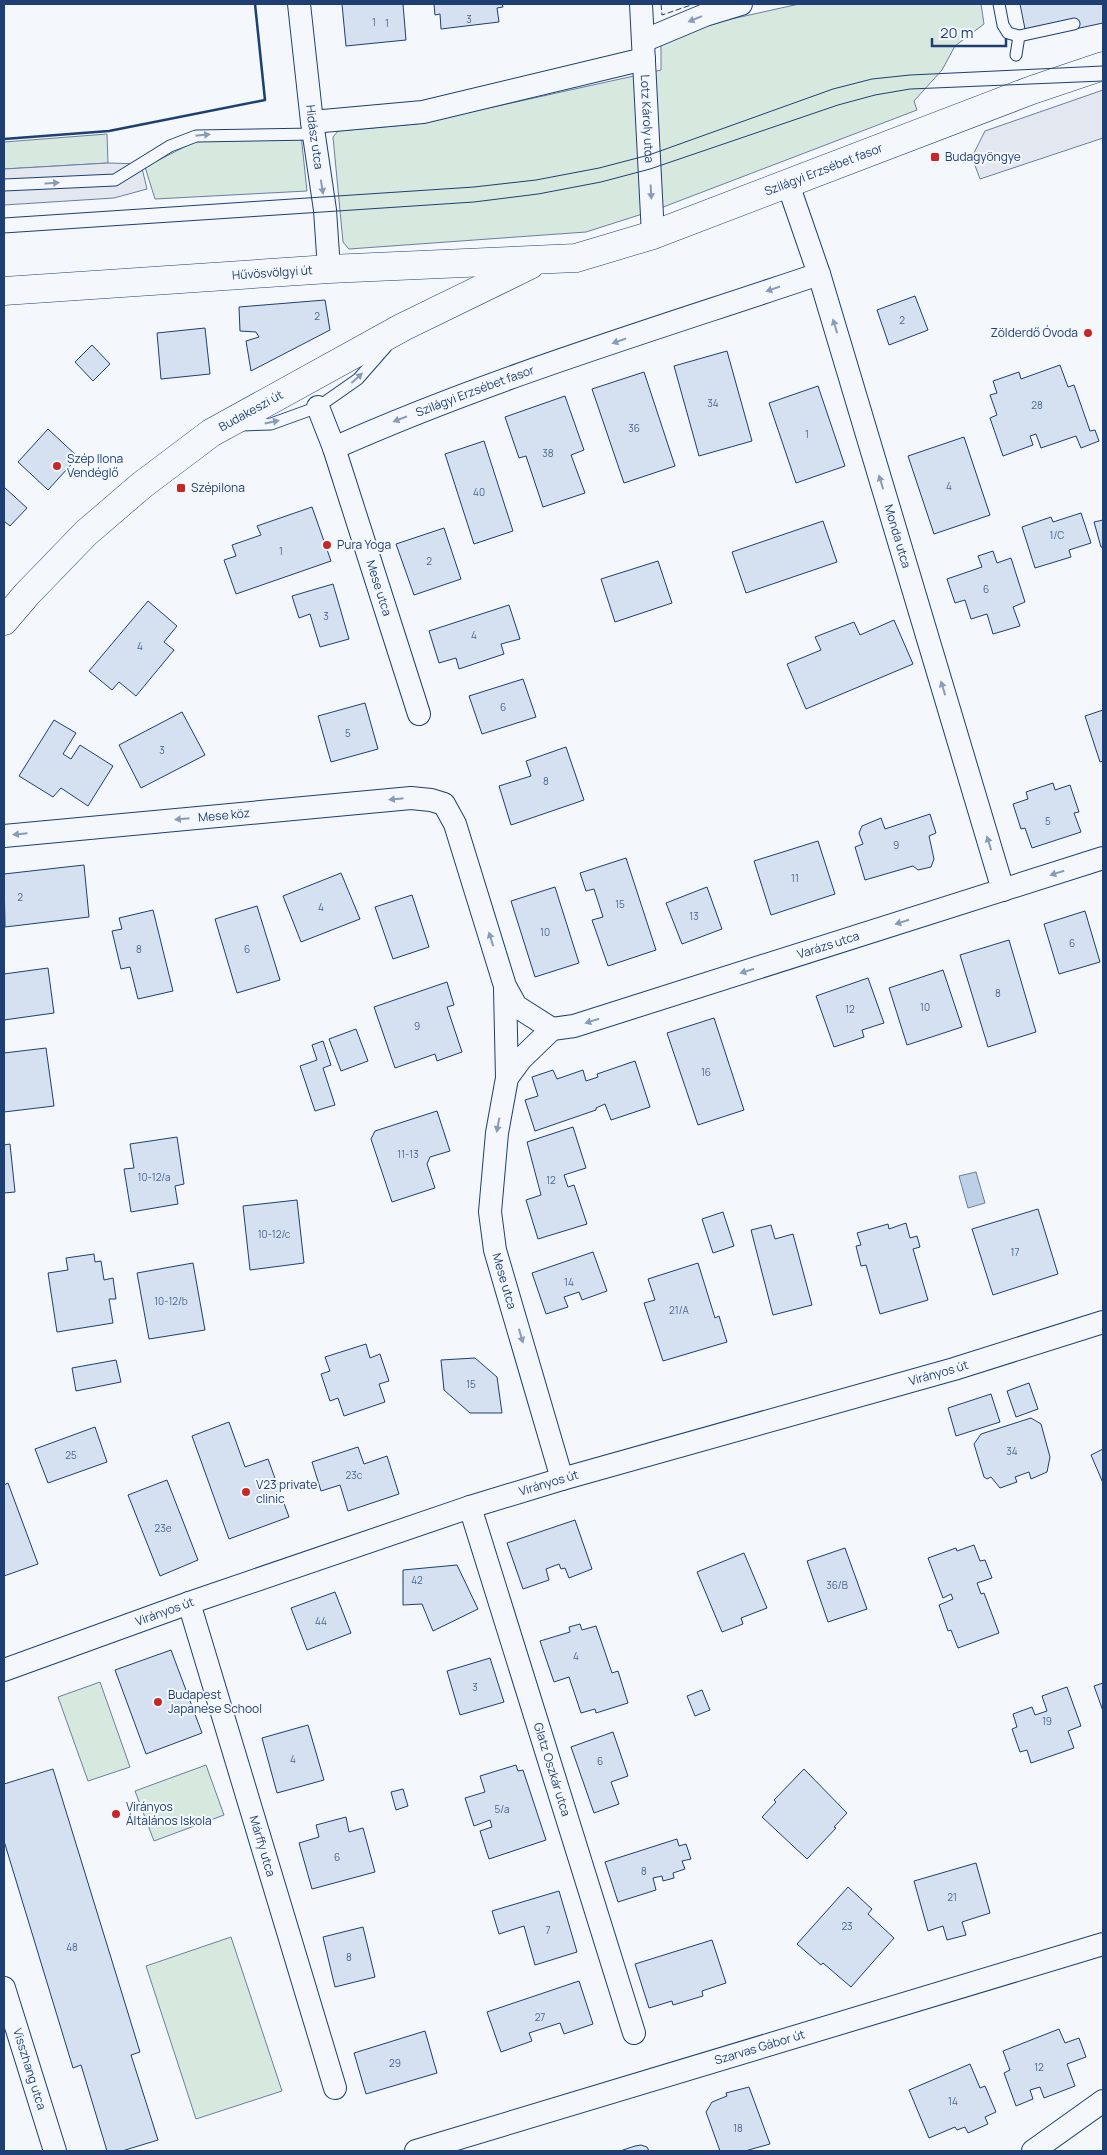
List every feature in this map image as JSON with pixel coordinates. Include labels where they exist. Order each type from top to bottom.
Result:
[{"type":"main road","name":"Szilágyi Erzsébet fasor","points":[[540,260],[576,258],[653,235],[1032,90],[1103,66]]},
{"type":"main road","name":"Hűvösvölgyi út","points":[[4,291],[329,269],[540,260]]},
{"type":"main road","name":"Budakeszi út","points":[[4,621],[58,561],[114,508],[179,456],[224,426],[403,327],[540,260]]},
{"type":"street","name":"Hidász utca","points":[[299,4],[313,128],[324,203],[329,269]]},
{"type":"street","name":"Lotz Károly utca","points":[[641,4],[653,235]]},
{"type":"street","points":[[313,128],[423,112],[643,50],[705,15],[741,4]]},
{"type":"street","name":"Monda utca","points":[[788,184],[819,274],[1003,890]]},
{"type":"street","name":"Szilágyi Erzsébet fasor","points":[[334,448],[392,422],[481,388],[819,274]]},
{"type":"street","name":"Mese utca","points":[[318,407],[334,448],[419,714]]},
{"type":"street","name":"Mese köz","points":[[4,836],[411,798],[431,800],[444,804]]},
{"type":"street","name":"Mese utca","points":[[444,804],[455,824],[505,986],[516,1006],[552,1029],[521,1059],[507,1078]]},
{"type":"street","name":"Varázs utca","points":[[552,1029],[584,1023],[1103,858]]},
{"type":"street","name":"Mese utca","points":[[505,986],[507,1078],[497,1133],[490,1212],[496,1250],[562,1479]]},
{"type":"street","name":"Virányos út","points":[[4,1670],[189,1603],[470,1507],[562,1479],[954,1369],[1103,1322]]},
{"type":"street","name":"Glatz Oszkár utca","points":[[470,1507],[634,2033]]},
{"type":"street","name":"Márffy utca","points":[[189,1603],[335,2088]]},
{"type":"street","name":"Szarvas Gábor út","points":[[416,2151],[1103,1944]]},
{"type":"street","name":"Visszhang utca","points":[[4,1988],[55,2151]]},
{"type":"street","points":[[1033,2151],[1103,2100]]},
{"type":"lane","points":[[999,4],[1003,25],[1008,33],[1019,36],[1074,24]]},
{"type":"lane","points":[[1016,54],[1019,36]]},
{"type":"lane","points":[[4,186],[116,180],[170,146],[196,136],[313,128]]},
{"type":"lane","points":[[224,426],[271,424],[318,407],[358,378],[403,327]]},
{"type":"shaded area","points":[[799,4],[981,4],[984,24],[955,46],[942,70],[914,101],[917,110],[658,209],[586,232],[349,249],[343,242],[333,137],[338,131],[416,124],[661,70],[661,45],[709,24]]},
{"type":"shaded area","points":[[1103,90],[1103,138],[980,179],[972,157],[985,131]]},
{"type":"shaded area","points":[[107,134],[108,163],[4,169],[4,142]]},
{"type":"shaded area","points":[[301,135],[307,191],[155,199],[145,167],[194,142]]},
{"type":"shaded area","points":[[108,163],[141,164],[147,189],[114,198],[4,205],[4,169]]},
{"type":"shaded area","points":[[100,1682],[130,1767],[88,1781],[58,1697]]},
{"type":"shaded area","points":[[206,1765],[224,1815],[154,1841],[135,1791]]},
{"type":"shaded area","points":[[231,1937],[282,2091],[196,2119],[146,1966]]},
{"type":"water","points":[[976,1172],[985,1203],[968,1208],[959,1176]]},
{"type":"building","points":[[342,4],[403,4],[406,40],[346,46]]},
{"type":"building","points":[[434,4],[502,4],[503,7],[497,8],[499,22],[441,29],[440,14],[435,15]]},
{"type":"building","points":[[1020,4],[1103,4],[1103,23],[1075,29],[1073,19],[1025,29]]},
{"type":"building","points":[[915,296],[928,330],[889,345],[877,310]]},
{"type":"building","points":[[325,300],[330,330],[251,371],[246,341],[259,337],[256,332],[240,331],[239,307]]},
{"type":"building","points":[[205,328],[210,374],[161,379],[157,333]]},
{"type":"building","points":[[92,345],[110,364],[93,381],[75,362]]},
{"type":"building","points":[[727,351],[752,441],[699,456],[674,366]]},
{"type":"building","points":[[1060,365],[1068,387],[1074,385],[1090,431],[1095,430],[1099,441],[1081,448],[1076,436],[1041,448],[1036,434],[1030,436],[1033,445],[1003,456],[990,418],[997,415],[990,395],[997,393],[993,381],[1019,372],[1021,379]]},
{"type":"building","points":[[644,372],[675,466],[624,483],[592,389]]},
{"type":"building","points":[[818,386],[845,466],[796,483],[769,403]]},
{"type":"building","points":[[565,396],[584,450],[571,455],[585,493],[543,507],[526,456],[519,458],[505,417]]},
{"type":"building","points":[[48,429],[78,457],[48,490],[18,462]]},
{"type":"building","points":[[964,437],[990,515],[934,534],[908,456]]},
{"type":"building","points":[[484,441],[513,531],[474,544],[445,454]]},
{"type":"building","points":[[4,487],[27,508],[10,526],[4,521]]},
{"type":"building","points":[[312,507],[331,561],[236,594],[224,560],[236,556],[232,545],[261,535],[257,526]]},
{"type":"building","points":[[1081,513],[1091,543],[1069,550],[1071,557],[1035,568],[1022,527],[1051,517],[1053,522]]},
{"type":"building","points":[[1103,520],[1103,547],[1101,547],[1094,522]]},
{"type":"building","points":[[823,521],[837,562],[746,593],[732,552]]},
{"type":"building","points":[[444,528],[461,579],[414,595],[396,544]]},
{"type":"building","points":[[993,551],[997,563],[1011,558],[1025,602],[1013,607],[1020,626],[993,634],[987,614],[971,619],[965,600],[955,603],[947,579],[982,567],[978,556]]},
{"type":"building","points":[[658,561],[672,603],[615,622],[601,579]]},
{"type":"building","points":[[333,584],[349,639],[320,647],[310,614],[299,618],[292,596]]},
{"type":"building","points":[[148,601],[177,626],[164,642],[174,650],[136,696],[119,682],[112,690],[89,671]]},
{"type":"building","points":[[509,605],[520,639],[501,644],[504,654],[459,669],[456,658],[439,663],[429,631]]},
{"type":"building","points":[[894,620],[913,664],[806,709],[787,664],[821,650],[815,637],[854,622],[860,635]]},
{"type":"building","points":[[523,679],[536,717],[482,734],[469,696]]},
{"type":"building","points":[[365,703],[378,749],[331,762],[318,716]]},
{"type":"building","points":[[1103,710],[1103,761],[1100,762],[1085,716]]},
{"type":"building","points":[[182,712],[205,755],[141,788],[119,745]]},
{"type":"building","points":[[54,720],[76,733],[63,754],[71,759],[80,745],[113,766],[88,806],[61,788],[53,797],[19,776]]},
{"type":"building","points":[[566,747],[584,800],[511,825],[499,786],[531,776],[526,761]]},
{"type":"building","points":[[1053,783],[1055,790],[1070,785],[1079,812],[1074,813],[1081,832],[1032,848],[1025,828],[1021,829],[1013,804],[1028,799],[1026,792]]},
{"type":"building","points":[[930,814],[936,833],[929,836],[934,859],[931,867],[918,870],[913,866],[865,880],[855,847],[863,844],[859,833],[862,826],[881,818],[885,829]]},
{"type":"building","points":[[818,841],[835,894],[771,915],[754,861]]},
{"type":"building","points":[[626,858],[656,950],[608,966],[592,920],[603,917],[594,889],[586,891],[580,873]]},
{"type":"building","points":[[84,865],[89,917],[5,927],[4,874]]},
{"type":"building","points":[[341,873],[360,919],[301,942],[283,896]]},
{"type":"building","points":[[555,887],[579,963],[535,977],[511,901]]},
{"type":"building","points":[[707,887],[722,929],[682,944],[666,903]]},
{"type":"building","points":[[412,895],[429,947],[393,959],[375,907]]},
{"type":"building","points":[[257,906],[280,980],[237,993],[215,919]]},
{"type":"building","points":[[153,910],[173,991],[138,999],[130,967],[121,969],[112,931],[122,929],[119,918]]},
{"type":"building","points":[[1085,911],[1100,962],[1059,974],[1044,924]]},
{"type":"building","points":[[1009,940],[1036,1032],[988,1047],[960,955]]},
{"type":"building","points":[[48,968],[54,1013],[4,1020],[4,974]]},
{"type":"building","points":[[943,970],[962,1027],[907,1045],[889,988]]},
{"type":"building","points":[[868,978],[884,1023],[862,1030],[864,1037],[834,1047],[816,996]]},
{"type":"building","points":[[447,982],[454,1005],[447,1007],[462,1052],[437,1061],[435,1054],[395,1068],[374,1007]]},
{"type":"building","points":[[714,1018],[744,1110],[698,1125],[667,1033]]},
{"type":"building","points":[[356,1029],[368,1061],[341,1071],[329,1039]]},
{"type":"building","points":[[323,1041],[331,1065],[323,1068],[335,1105],[315,1111],[300,1066],[317,1060],[312,1045]]},
{"type":"building","points":[[46,1048],[54,1106],[4,1112],[4,1053]]},
{"type":"building","points":[[635,1061],[650,1107],[611,1120],[605,1104],[596,1108],[596,1110],[535,1131],[525,1100],[538,1096],[532,1077],[553,1070],[557,1079],[583,1070],[586,1081],[598,1077],[597,1074]]},
{"type":"building","points":[[437,1111],[450,1151],[430,1157],[427,1164],[435,1188],[392,1202],[371,1139],[375,1131]]},
{"type":"building","points":[[573,1127],[586,1168],[564,1175],[568,1187],[574,1185],[587,1224],[538,1239],[526,1200],[541,1195],[527,1142]]},
{"type":"building","points":[[177,1137],[184,1184],[175,1186],[178,1204],[131,1212],[124,1169],[134,1168],[130,1144]]},
{"type":"building","points":[[10,1144],[15,1192],[4,1193],[4,1145]]},
{"type":"building","points":[[297,1200],[304,1263],[250,1270],[243,1206]]},
{"type":"building","points":[[1038,1209],[1058,1274],[993,1295],[972,1229]]},
{"type":"building","points":[[723,1212],[734,1246],[713,1253],[702,1219]]},
{"type":"building","points":[[906,1223],[910,1238],[917,1236],[920,1247],[913,1249],[928,1300],[880,1314],[866,1265],[861,1266],[856,1246],[861,1245],[857,1233],[888,1224],[889,1229]]},
{"type":"building","points":[[771,1225],[775,1239],[793,1234],[812,1305],[773,1315],[751,1230]]},
{"type":"building","points":[[593,1252],[607,1291],[582,1300],[579,1292],[564,1297],[568,1307],[546,1314],[532,1273]]},
{"type":"building","points":[[94,1254],[95,1262],[101,1261],[104,1280],[113,1278],[116,1299],[109,1299],[113,1323],[57,1332],[48,1273],[68,1270],[66,1258]]},
{"type":"building","points":[[193,1263],[205,1330],[149,1339],[137,1273]]},
{"type":"building","points":[[698,1263],[715,1318],[719,1316],[727,1342],[663,1361],[644,1303],[655,1300],[648,1279]]},
{"type":"building","points":[[366,1344],[370,1358],[380,1354],[389,1381],[379,1384],[385,1402],[344,1416],[338,1398],[330,1401],[321,1374],[330,1371],[325,1357]]},
{"type":"building","points":[[475,1358],[497,1377],[502,1413],[470,1413],[444,1390],[441,1360]]},
{"type":"building","points":[[116,1360],[121,1382],[76,1391],[72,1368]]},
{"type":"building","points":[[1029,1383],[1038,1409],[1016,1417],[1007,1391]]},
{"type":"building","points":[[991,1394],[1000,1422],[956,1436],[948,1408]]},
{"type":"building","points":[[1031,1418],[1041,1424],[1050,1457],[1047,1472],[1031,1479],[1029,1472],[1015,1477],[1017,1482],[1000,1488],[991,1477],[987,1479],[984,1477],[974,1444],[981,1434]]},
{"type":"building","name":"V23 private clinic","points":[[229,1422],[245,1467],[268,1459],[289,1517],[229,1539],[192,1436]]},
{"type":"building","points":[[95,1427],[107,1462],[48,1483],[35,1449]]},
{"type":"building","points":[[358,1447],[364,1464],[387,1456],[399,1494],[348,1511],[340,1485],[321,1491],[312,1462]]},
{"type":"building","points":[[1103,1449],[1103,1483],[1091,1455]]},
{"type":"building","points":[[167,1480],[198,1560],[160,1576],[128,1495]]},
{"type":"building","points":[[8,1483],[38,1564],[4,1576],[4,1485]]},
{"type":"building","points":[[575,1520],[592,1569],[569,1578],[565,1568],[561,1569],[559,1564],[546,1569],[549,1580],[523,1589],[507,1543]]},
{"type":"building","points":[[974,1545],[980,1561],[985,1560],[992,1578],[977,1583],[981,1594],[984,1593],[999,1633],[958,1648],[951,1630],[948,1631],[939,1605],[953,1599],[951,1594],[943,1598],[928,1558],[956,1548],[957,1551]]},
{"type":"building","points":[[845,1548],[867,1609],[828,1622],[807,1561]]},
{"type":"building","points":[[744,1553],[767,1608],[741,1618],[743,1624],[722,1632],[697,1572]]},
{"type":"building","points":[[457,1565],[478,1609],[433,1631],[422,1604],[403,1605],[403,1570]]},
{"type":"building","points":[[335,1592],[351,1633],[307,1650],[291,1608]]},
{"type":"building","points":[[580,1624],[582,1630],[596,1626],[612,1673],[618,1671],[628,1703],[596,1713],[595,1709],[581,1713],[569,1677],[554,1682],[540,1641],[570,1632],[569,1627]]},
{"type":"building","name":"Budapest Japanese School","points":[[171,1650],[202,1733],[146,1754],[115,1670]]},
{"type":"building","points":[[490,1658],[504,1702],[460,1715],[447,1671]]},
{"type":"building","points":[[1103,1683],[1103,1711],[1094,1686]]},
{"type":"building","points":[[1067,1687],[1081,1726],[1068,1731],[1074,1748],[1031,1763],[1027,1750],[1020,1752],[1012,1729],[1017,1727],[1013,1714],[1032,1707],[1035,1715],[1047,1711],[1042,1696]]},
{"type":"building","points":[[702,1690],[710,1710],[695,1716],[687,1696]]},
{"type":"building","points":[[308,1725],[324,1780],[277,1793],[262,1738]]},
{"type":"building","points":[[613,1732],[628,1776],[611,1782],[619,1804],[594,1813],[571,1747]]},
{"type":"building","points":[[516,1765],[518,1771],[523,1770],[546,1840],[489,1859],[480,1831],[492,1827],[490,1820],[474,1826],[465,1798],[485,1792],[480,1776]]},
{"type":"building","points":[[53,1769],[140,2052],[131,2055],[158,2140],[122,2151],[107,2151],[81,2065],[73,2068],[4,1841],[4,1784]]},
{"type":"building","points":[[804,1769],[847,1813],[834,1827],[836,1828],[807,1859],[762,1817],[776,1802],[774,1800]]},
{"type":"building","points":[[403,1789],[408,1806],[396,1810],[391,1792]]},
{"type":"building","points":[[346,1817],[349,1832],[363,1828],[375,1872],[312,1889],[299,1843],[319,1837],[316,1825]]},
{"type":"building","points":[[677,1839],[679,1846],[686,1844],[691,1859],[682,1861],[685,1869],[673,1873],[674,1878],[663,1881],[662,1876],[653,1878],[656,1890],[618,1902],[605,1862]]},
{"type":"building","points":[[976,1863],[990,1913],[962,1922],[966,1935],[947,1940],[943,1926],[928,1931],[914,1881]]},
{"type":"building","points":[[848,1887],[872,1909],[868,1914],[894,1938],[851,1987],[797,1944]]},
{"type":"building","points":[[559,1891],[577,1952],[535,1965],[524,1926],[499,1934],[492,1911]]},
{"type":"building","points":[[363,1927],[375,1977],[335,1987],[323,1937]]},
{"type":"building","points":[[712,1940],[726,1983],[702,1991],[703,1996],[673,2005],[672,2001],[649,2008],[635,1964]]},
{"type":"building","points":[[579,1981],[593,2024],[564,2034],[560,2023],[529,2033],[532,2041],[501,2052],[487,2012]]},
{"type":"building","points":[[1059,2029],[1065,2043],[1079,2038],[1086,2057],[1067,2064],[1075,2086],[1044,2098],[1040,2087],[1030,2090],[1033,2099],[1016,2106],[1004,2073],[1010,2070],[1003,2051]]},
{"type":"building","points":[[425,2031],[437,2073],[366,2094],[354,2053]]},
{"type":"building","points":[[970,2064],[980,2088],[985,2086],[996,2112],[985,2117],[988,2124],[968,2133],[965,2127],[957,2130],[955,2127],[929,2138],[909,2090]]},
{"type":"building","points":[[749,2087],[770,2144],[745,2151],[720,2151],[706,2112],[712,2102],[727,2096],[726,2093]]},
{"type":"building","points":[[635,2146],[647,2147],[649,2151],[620,2151]]},
{"type":"tram line","points":[[4,218],[474,187],[536,180],[599,168],[649,155],[833,89],[872,79],[910,75],[1103,66]]},
{"type":"tram line","points":[[4,233],[474,202],[538,194],[601,182],[650,169],[838,105],[875,95],[910,89],[1103,81]]},
{"type":"fence","points":[[661,4],[662,15],[694,4]]},
{"type":"wall","points":[[4,139],[109,131],[265,100],[255,4]]},
{"type":"place","name":"Budagyöngye","points":[[935,157]]},
{"type":"place","name":"Zölderdő Óvoda","points":[[1088,333]]},
{"type":"place","name":"Szép Ilona Vendéglő","points":[[57,466]]},
{"type":"place","name":"Szépilona","points":[[181,488]]},
{"type":"place","name":"Pura Yoga","points":[[327,545]]},
{"type":"place","name":"V23 private clinic","points":[[246,1492]]},
{"type":"place","name":"Budapest Japanese School","points":[[158,1702]]},
{"type":"place","name":"Virányos Általános Iskola","points":[[116,1814]]}]
